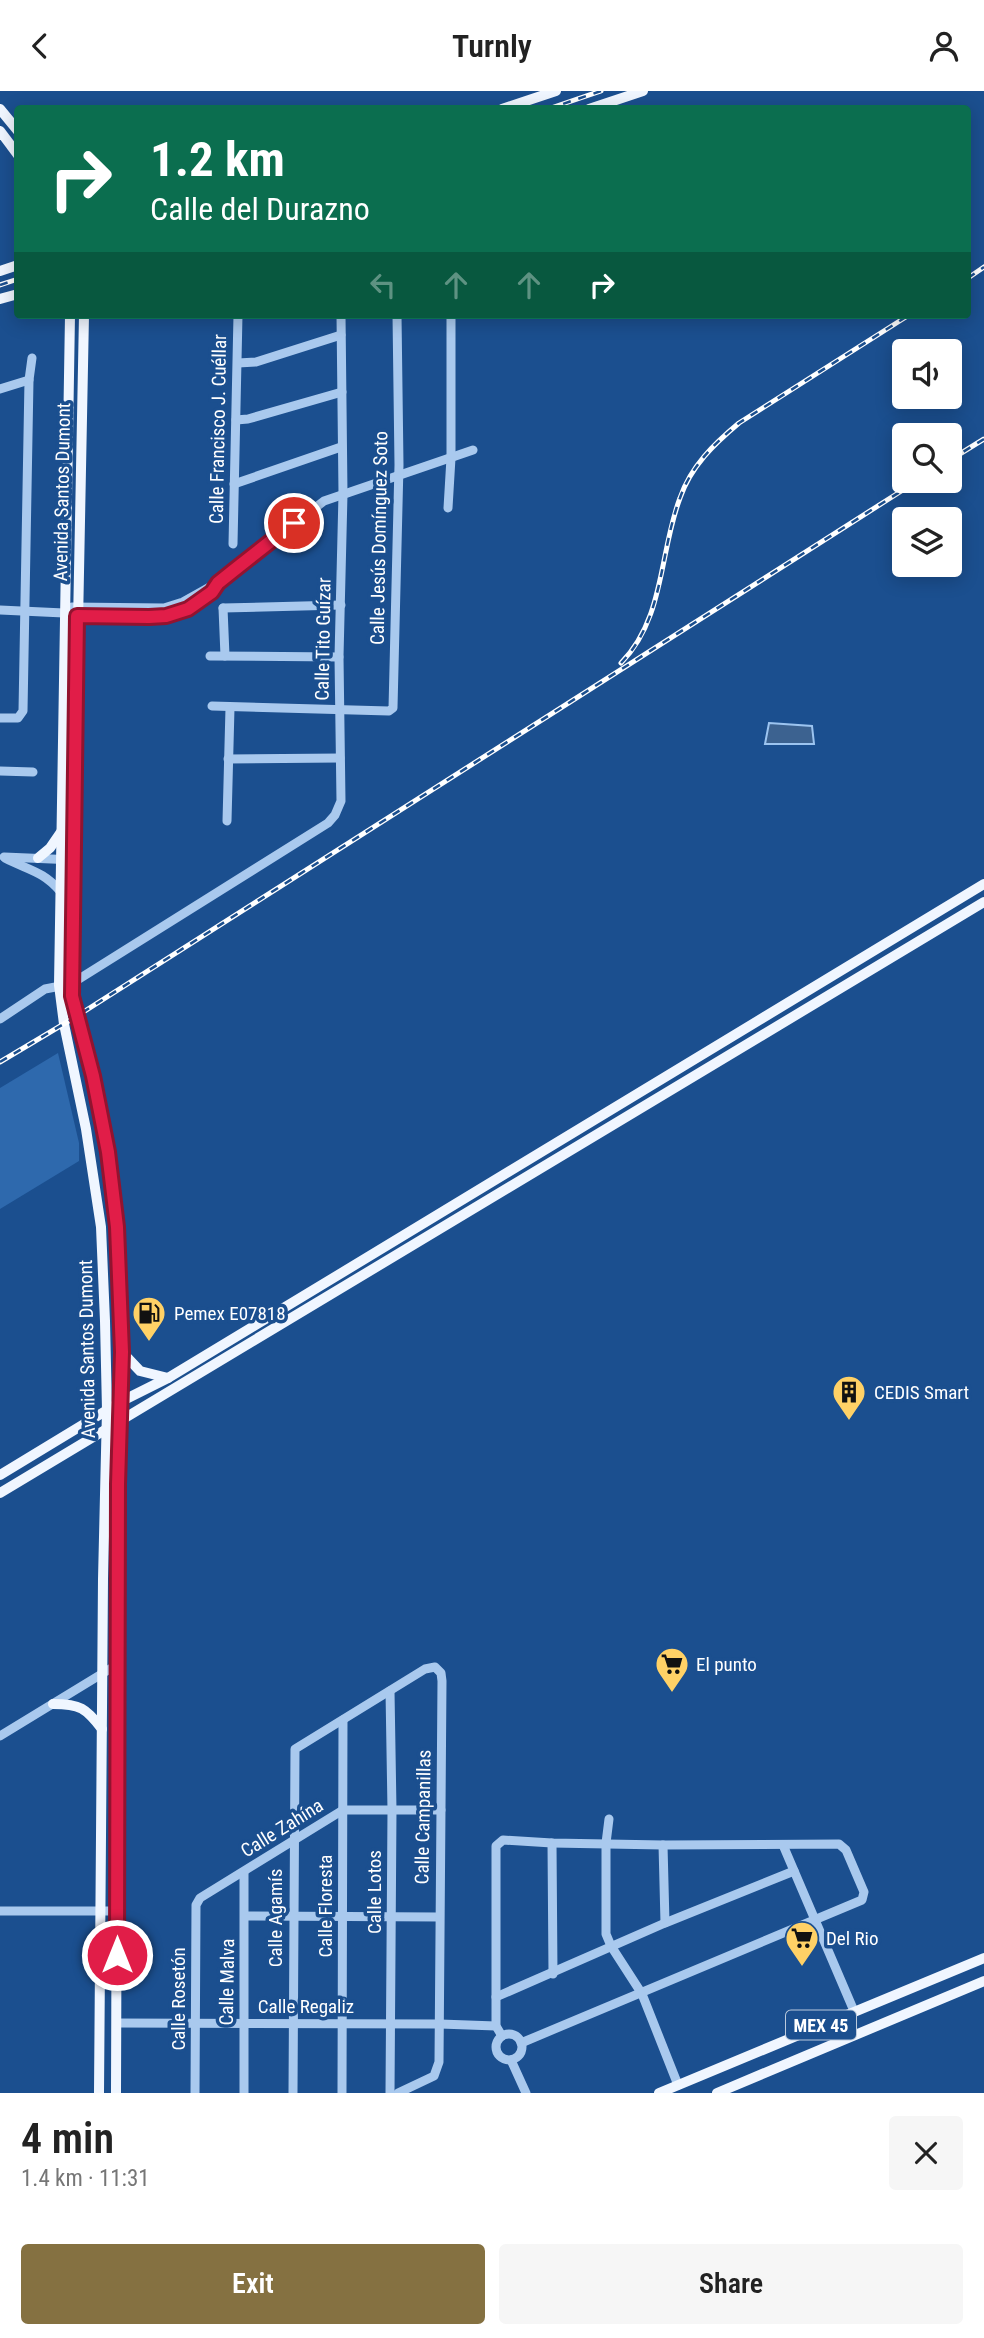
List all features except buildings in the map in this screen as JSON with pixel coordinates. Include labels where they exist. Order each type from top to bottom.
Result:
[{"type":"main road","points":[[514,105],[556,91]]},
{"type":"main road","points":[[601,105],[643,91]]},
{"type":"main road","points":[[0,109],[14,126]]},
{"type":"main road","points":[[0,131],[14,150]]},
{"type":"main road","name":"Avenida Santos Dumont","points":[[70,319],[60,611],[59,985],[60,1005],[86,1129],[101,1227],[107,1428],[99,1912],[99,2093]]},
{"type":"main road","name":"Avenida Santos Dumont","points":[[84,319],[71,984],[108,1152],[117,1227],[122,1401],[119,1421],[118,1506],[116,2093]]},
{"type":"main road","points":[[38,858],[50,848],[61,832]]},
{"type":"main road","points":[[0,1475],[122,1401],[168,1378],[984,884]]},
{"type":"main road","points":[[0,1493],[984,902]]},
{"type":"main road","points":[[863,958],[872,969]]},
{"type":"main road","points":[[122,1352],[140,1371],[168,1378]]},
{"type":"main road","points":[[104,1504],[118,1506]]},
{"type":"main road","points":[[53,1703],[72,1704],[82,1708],[91,1714],[102,1729]]},
{"type":"main road","name":"MEX 45","points":[[662,2092],[984,1958]]},
{"type":"main road","name":"MEX 45","points":[[717,2093],[984,1981]]},
{"type":"street","name":"Calle Francisco J. Cuéllar","points":[[233,544],[238,319]]},
{"type":"street","name":"Calle Tito Guízar","points":[[71,984],[328,823],[339,809],[343,494],[341,319]]},
{"type":"street","name":"Calle Jesús Domínguez Soto","points":[[340,710],[388,711],[394,704],[398,475],[397,319]]},
{"type":"street","points":[[448,508],[451,459],[451,319]]},
{"type":"street","points":[[238,363],[256,362],[341,335]]},
{"type":"street","points":[[0,718],[20,716],[23,708],[29,380],[32,358]]},
{"type":"street","points":[[0,389],[29,380]]},
{"type":"street","points":[[236,420],[342,392]]},
{"type":"street","points":[[234,484],[341,447]]},
{"type":"street","points":[[0,610],[166,616],[188,609],[314,507],[343,494],[473,450]]},
{"type":"street","points":[[210,590],[223,608],[225,656]]},
{"type":"street","points":[[223,608],[341,605]]},
{"type":"street","points":[[210,656],[339,657]]},
{"type":"street","points":[[212,706],[340,710]]},
{"type":"street","points":[[227,821],[230,708]]},
{"type":"street","points":[[228,759],[340,758]]},
{"type":"street","points":[[0,771],[33,772]]},
{"type":"street","points":[[2,857],[75,860]]},
{"type":"street","points":[[2,857],[38,871],[60,891]]},
{"type":"street","points":[[0,1019],[45,989],[71,984]]},
{"type":"street","points":[[0,1736],[118,1664]]},
{"type":"street","name":"Calle Campanillas","points":[[298,1745],[425,1669],[435,1667],[441,1673],[439,2062],[434,2076],[398,2093]]},
{"type":"street","name":"Calle Lotos","points":[[390,1691],[393,1810],[390,2093]]},
{"type":"street","name":"Calle Floresta","points":[[342,2093],[343,1720]]},
{"type":"street","name":"Calle Agamís","points":[[293,2093],[294,1752],[298,1745]]},
{"type":"street","name":"Calle Zahína","points":[[196,1905],[203,1895],[343,1810],[441,1810]]},
{"type":"street","points":[[609,1819],[606,1843],[606,1934],[611,1947],[642,1994],[678,2085]]},
{"type":"street","points":[[502,2036],[496,2026],[496,1846],[503,1840],[663,1845],[839,1844],[846,1850],[865,1895],[862,1900],[522,2043]]},
{"type":"street","points":[[552,1843],[553,1974]]},
{"type":"street","points":[[663,1845],[665,1923]]},
{"type":"street","points":[[783,1845],[854,2011]]},
{"type":"street","points":[[496,1997],[665,1923],[793,1871]]},
{"type":"street","name":"Calle Malva","points":[[244,1872],[244,2093]]},
{"type":"street","name":"Calle Rosetón","points":[[195,2093],[196,1905]]},
{"type":"street","points":[[0,1911],[117,1911]]},
{"type":"street","points":[[245,1916],[439,1917]]},
{"type":"street","name":"Calle Regaliz","points":[[117,2023],[496,2026]]},
{"type":"street","points":[[514,2035],[522,2043],[519,2055],[511,2060],[503,2058],[497,2051],[497,2042],[502,2036],[514,2035]]},
{"type":"street","points":[[511,2060],[526,2093]]},
{"type":"shaded area","points":[[769,723],[812,726],[814,744],[765,744]]},
{"type":"shaded area","points":[[58,1053],[79,1143],[79,1161],[0,1209],[0,1088]]},
{"type":"railway","points":[[560,105],[601,91]]},
{"type":"railway","points":[[971,276],[984,267]]},
{"type":"railway","points":[[0,285],[14,280]]},
{"type":"railway","points":[[621,663],[646,626],[680,498],[690,476],[704,456],[739,423],[903,319]]},
{"type":"railway","points":[[962,453],[984,439]]},
{"type":"railway","points":[[0,1062],[77,1016],[898,493]]},
{"type":"place","name":"Pemex E07818","points":[[149,1343]]},
{"type":"place","name":"CEDIS Smart","points":[[849,1422]]},
{"type":"place","name":"El punto","points":[[672,1694]]},
{"type":"place","name":"Del Rio","points":[[802,1968]]},
{"type":"route","points":[[117,1955],[118,1484],[122,1352],[117,1227],[108,1152],[71,984],[77,616],[149,617],[179,613],[212,592],[218,583],[294,523]]}]
